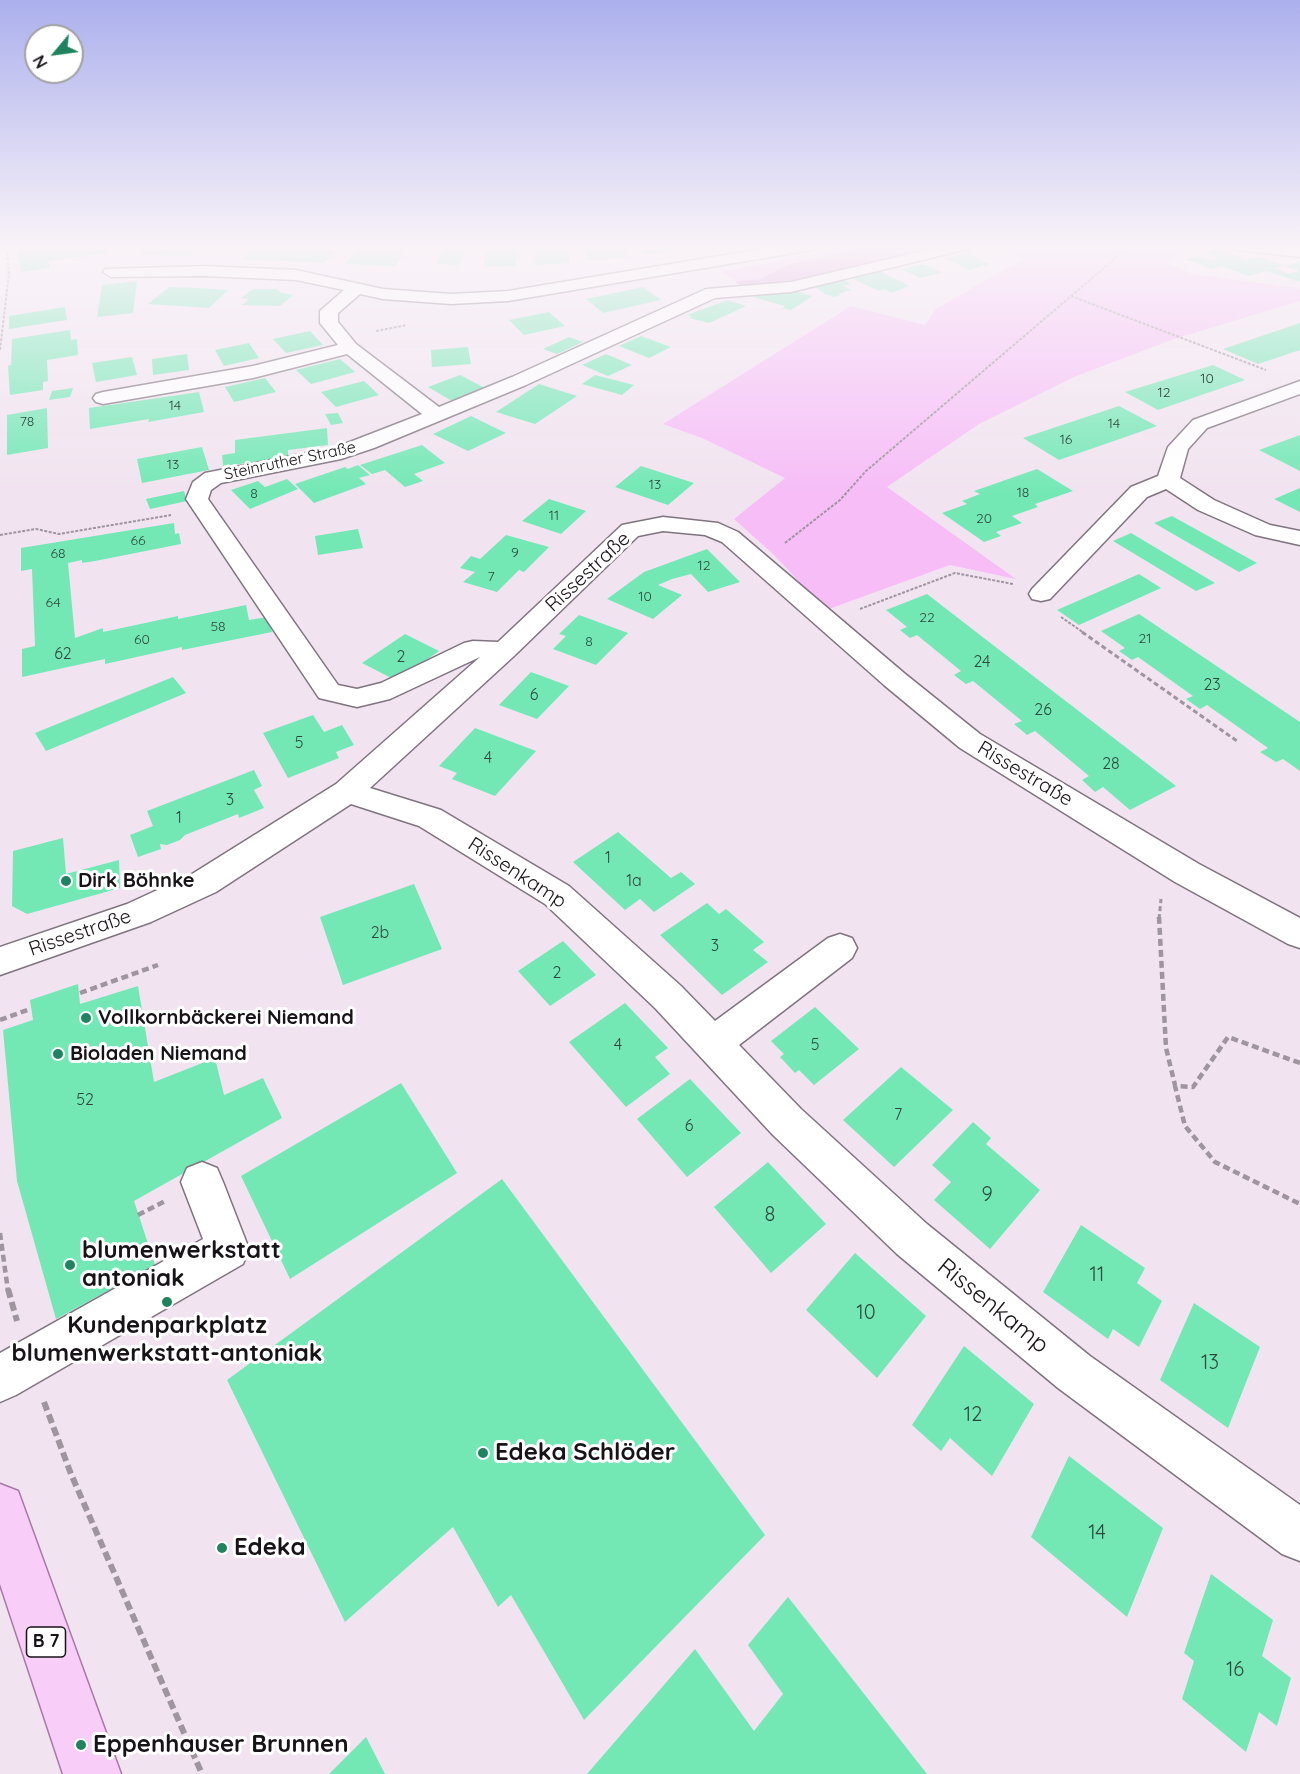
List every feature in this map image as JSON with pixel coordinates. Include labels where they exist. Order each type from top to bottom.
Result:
[{"type":"main road","name":"B 7","points":[[0,1509],[92,1774]]},
{"type":"street","points":[[333,328],[350,348],[435,414]]},
{"type":"street","name":"Steinruther Straße","points":[[204,508],[197,499],[201,487],[213,478],[341,453],[519,381],[636,328]]},
{"type":"street","points":[[103,398],[253,372],[350,348]]},
{"type":"street","points":[[1168,480],[1178,447],[1200,424],[1300,387]]},
{"type":"street","points":[[1168,480],[1216,509],[1263,530],[1300,538]]},
{"type":"street","points":[[1037,596],[1139,492],[1168,480]]},
{"type":"street","points":[[204,508],[329,692],[357,698],[390,690],[473,649],[505,650]]},
{"type":"street","name":"Rissestraße","points":[[0,960],[139,913],[204,883],[347,792],[505,650],[630,530],[663,524],[710,528],[730,537],[894,679],[970,741],[1166,860],[1300,934]]},
{"type":"street","name":"Rissenkamp","points":[[347,792],[430,818],[557,895],[668,997],[788,1122],[912,1239],[1074,1372],[1300,1536]]},
{"type":"street","points":[[712,1044],[840,948]]},
{"type":"street","points":[[14,1370],[228,1249],[202,1182]]},
{"type":"path","points":[[0,350],[3,328]]},
{"type":"path","points":[[760,562],[840,500],[866,471],[1033,328]]},
{"type":"path","points":[[1154,328],[1268,371]]},
{"type":"path","points":[[0,535],[36,529],[59,534],[138,522],[204,508]]},
{"type":"path","points":[[828,621],[955,573],[1012,583],[1037,596],[1237,741]]},
{"type":"path","points":[[1166,860],[1159,916],[1166,1048],[1185,1126],[1215,1162],[1300,1204]]},
{"type":"path","points":[[80,993],[158,964]]},
{"type":"path","points":[[0,1020],[30,1009]]},
{"type":"path","points":[[1175,1086],[1193,1087],[1228,1037],[1300,1063]]},
{"type":"path","points":[[0,1233],[14,1370],[71,1474],[202,1774]]},
{"type":"shaded area","points":[[816,328],[1211,328],[1174,339],[1074,377],[979,424],[887,487],[1016,579],[950,565],[826,610],[773,554],[734,519],[785,478],[702,438],[663,424]]},
{"type":"building","points":[[517,328],[557,328],[524,335]]},
{"type":"building","points":[[1286,328],[1300,328],[1300,350],[1258,364],[1223,349]]},
{"type":"building","points":[[70,330],[71,340],[77,339],[78,355],[47,360],[48,381],[43,382],[43,390],[10,395],[8,366],[11,365],[12,339]]},
{"type":"building","points":[[310,331],[323,345],[286,353],[273,339]]},
{"type":"building","points":[[641,336],[671,347],[649,358],[619,346]]},
{"type":"building","points":[[569,337],[583,342],[557,354],[543,349]]},
{"type":"building","points":[[249,343],[259,358],[224,366],[215,350]]},
{"type":"building","points":[[468,347],[471,364],[432,367],[431,350]]},
{"type":"building","points":[[187,354],[189,370],[153,375],[152,359]]},
{"type":"building","points":[[606,354],[632,365],[608,376],[582,365]]},
{"type":"building","points":[[132,357],[137,375],[96,382],[92,363]]},
{"type":"building","points":[[340,359],[355,372],[311,384],[296,370]]},
{"type":"building","points":[[1213,365],[1245,380],[1158,410],[1125,392]]},
{"type":"building","points":[[460,375],[485,388],[452,401],[428,387]]},
{"type":"building","points":[[595,375],[634,385],[622,395],[582,384]]},
{"type":"building","points":[[265,378],[276,392],[234,402],[225,387]]},
{"type":"building","points":[[364,381],[379,395],[336,407],[321,392]]},
{"type":"building","points":[[539,384],[577,396],[535,424],[496,412]]},
{"type":"building","points":[[73,388],[70,397],[49,400],[52,391]]},
{"type":"building","points":[[199,392],[204,412],[90,429],[89,408]]},
{"type":"building","points":[[1119,406],[1157,426],[1059,460],[1023,438]]},
{"type":"building","points":[[47,408],[48,448],[7,455],[7,415]]},
{"type":"building","points":[[338,413],[343,423],[331,425],[325,414]]},
{"type":"building","points":[[471,416],[506,433],[468,451],[433,434]]},
{"type":"building","points":[[327,428],[328,445],[288,450],[288,458],[223,466],[222,455],[235,453],[235,440]]},
{"type":"building","points":[[1300,435],[1300,471],[1259,450]]},
{"type":"building","points":[[422,445],[445,463],[414,474],[423,481],[405,487],[385,470],[372,474],[360,465]]},
{"type":"building","points":[[202,447],[209,470],[142,483],[137,459]]},
{"type":"building","points":[[358,465],[370,475],[359,478],[366,484],[314,503],[295,484],[345,467],[348,469]]},
{"type":"building","points":[[641,466],[694,483],[668,505],[615,487]]},
{"type":"building","points":[[1037,469],[1073,491],[1035,504],[1038,507],[1012,516],[1022,523],[996,532],[1001,536],[984,542],[942,513],[967,504],[962,501],[980,494],[974,491]]},
{"type":"building","points":[[287,479],[298,489],[250,509],[231,490],[258,481],[265,487]]},
{"type":"building","points":[[1300,488],[1300,512],[1274,499]]},
{"type":"building","points":[[184,491],[187,501],[150,509],[146,499]]},
{"type":"building","points":[[549,499],[586,511],[561,534],[522,521]]},
{"type":"building","points":[[1172,516],[1257,563],[1239,572],[1154,523]]},
{"type":"building","points":[[174,523],[175,534],[179,533],[181,544],[95,561],[82,563],[82,560],[68,563],[75,638],[103,628],[103,632],[178,616],[178,619],[246,605],[249,620],[268,617],[272,632],[182,650],[182,647],[105,664],[105,659],[22,677],[22,649],[35,646],[32,569],[21,571],[21,548]]},
{"type":"building","points":[[358,529],[363,548],[318,555],[315,536]]},
{"type":"building","points":[[1131,533],[1215,583],[1196,591],[1113,541]]},
{"type":"building","points":[[506,535],[549,547],[524,572],[519,570],[497,592],[463,582],[475,572],[460,568],[471,556],[480,559]]},
{"type":"building","points":[[707,549],[740,582],[708,592],[691,574],[672,579],[658,585],[682,595],[653,619],[607,599],[644,572]]},
{"type":"building","points":[[1139,574],[1161,588],[1079,625],[1057,610]]},
{"type":"building","points":[[927,594],[1176,786],[1130,810],[1103,787],[1095,792],[1082,780],[1089,776],[1035,731],[1027,735],[1014,724],[1022,721],[973,681],[966,684],[954,675],[961,671],[917,635],[910,638],[900,630],[907,627],[886,610]]},
{"type":"building","points":[[1139,614],[1300,722],[1300,771],[1283,759],[1276,762],[1260,752],[1268,748],[1207,705],[1200,709],[1186,699],[1193,696],[1138,657],[1132,660],[1119,651],[1125,648],[1101,631]]},
{"type":"building","points":[[579,615],[628,633],[596,665],[553,649],[566,636],[559,634]]},
{"type":"building","points":[[405,634],[439,651],[397,681],[362,663]]},
{"type":"building","points":[[531,672],[569,686],[537,719],[499,705]]},
{"type":"building","points":[[173,677],[186,693],[46,751],[35,733]]},
{"type":"building","points":[[313,715],[324,732],[342,725],[354,745],[336,752],[339,758],[288,778],[263,733]]},
{"type":"building","points":[[475,728],[536,751],[495,796],[452,779],[457,773],[439,766]]},
{"type":"building","points":[[254,770],[262,786],[254,790],[264,808],[239,818],[238,814],[185,835],[180,840],[167,845],[160,844],[161,849],[138,857],[130,835],[153,826],[147,811]]},
{"type":"building","points":[[618,832],[671,878],[681,872],[695,884],[654,912],[640,899],[625,910],[573,862]]},
{"type":"building","name":"Dirk Böhnke","points":[[63,838],[66,874],[119,860],[120,888],[27,914],[12,906],[13,851]]},
{"type":"building","points":[[414,884],[442,949],[343,985],[320,917]]},
{"type":"building","points":[[707,903],[719,914],[726,909],[764,942],[753,950],[768,962],[722,995],[660,935]]},
{"type":"building","points":[[563,941],[596,975],[550,1006],[518,971]]},
{"type":"building","points":[[78,984],[80,1004],[138,986],[154,1082],[215,1058],[224,1095],[263,1078],[282,1118],[134,1201],[155,1265],[56,1319],[17,1181],[3,1030],[33,1020],[30,1000]]},
{"type":"building","points":[[625,1003],[668,1048],[655,1057],[670,1074],[626,1107],[569,1042]]},
{"type":"building","points":[[815,1007],[859,1049],[814,1085],[799,1070],[795,1073],[780,1057],[784,1054],[771,1041]]},
{"type":"building","points":[[901,1067],[953,1110],[894,1167],[843,1120]]},
{"type":"building","points":[[690,1079],[741,1133],[687,1177],[637,1119]]},
{"type":"building","points":[[401,1083],[457,1173],[290,1279],[241,1176]]},
{"type":"building","points":[[973,1122],[991,1138],[986,1144],[1040,1190],[990,1249],[934,1200],[951,1182],[932,1165]]},
{"type":"building","points":[[768,1162],[826,1224],[771,1273],[714,1207]]},
{"type":"building","name":"Edeka Schlöder","points":[[502,1179],[765,1535],[584,1720],[511,1595],[498,1607],[453,1527],[345,1622],[227,1380]]},
{"type":"building","points":[[1081,1225],[1145,1268],[1137,1283],[1162,1301],[1139,1347],[1113,1329],[1108,1339],[1043,1292]]},
{"type":"building","points":[[855,1253],[926,1316],[877,1378],[806,1310]]},
{"type":"building","points":[[1194,1303],[1260,1347],[1228,1428],[1160,1380]]},
{"type":"building","points":[[964,1346],[1034,1404],[992,1476],[950,1438],[941,1451],[912,1425]]},
{"type":"building","points":[[1069,1456],[1163,1528],[1127,1617],[1031,1537]]},
{"type":"building","points":[[1211,1574],[1273,1620],[1262,1656],[1291,1678],[1277,1726],[1259,1712],[1246,1752],[1182,1699],[1194,1661],[1184,1653]]},
{"type":"building","points":[[788,1597],[927,1774],[587,1774],[695,1649],[754,1731],[783,1694],[748,1645]]},
{"type":"building","points":[[366,1737],[385,1774],[329,1774]]},
{"type":"place","name":"Dirk Böhnke","points":[[66,881]]},
{"type":"place","name":"Vollkornbäckerei Niemand","points":[[86,1018]]},
{"type":"place","name":"Bioladen Niemand","points":[[58,1054]]},
{"type":"place","name":"blumenwerkstatt antoniak","points":[[70,1265]]},
{"type":"place","name":"Kundenparkplatz blumenwerkstatt-antoniak","points":[[167,1302]]},
{"type":"place","name":"Edeka Schlöder","points":[[483,1453]]},
{"type":"place","name":"Edeka","points":[[222,1548]]},
{"type":"place","name":"Eppenhauser Brunnen","points":[[81,1745]]}]
